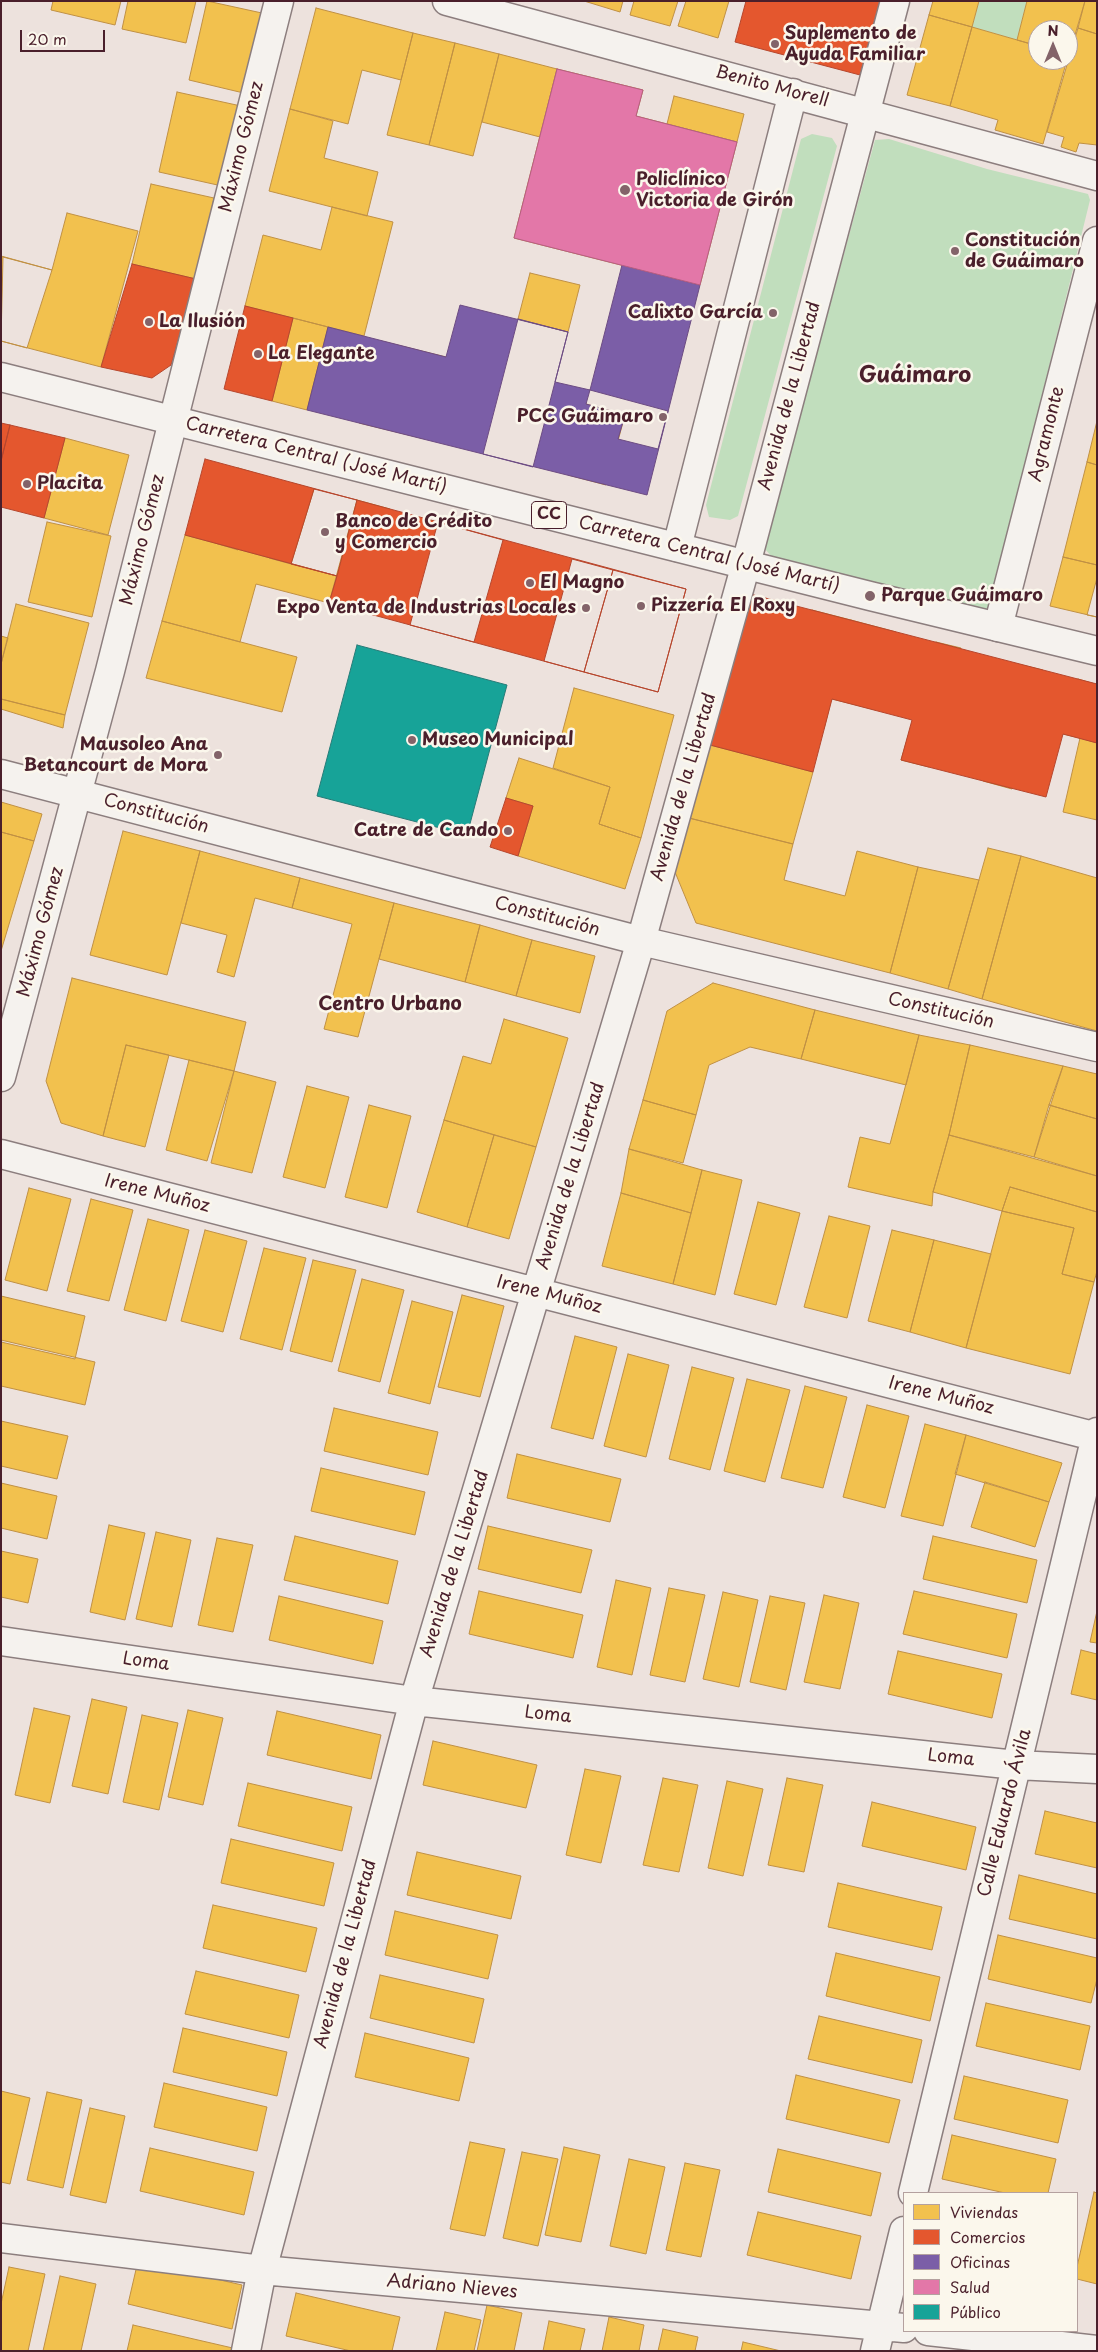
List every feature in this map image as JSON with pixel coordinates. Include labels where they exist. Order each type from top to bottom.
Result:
[{"type":"main road","name":"Máximo Gómez","points":[[1,1076],[78,793],[278,1]]},
{"type":"main road","name":"Benito Morell","points":[[446,1],[1097,176]]},
{"type":"main road","name":"Avenida de la Libertad","points":[[246,2351],[262,2270],[414,1701],[641,941],[746,564],[864,112],[895,1]]},
{"type":"main road","points":[[677,547],[793,93]]},
{"type":"main road","name":"Agramonte","points":[[998,627],[1095,253]]},
{"type":"main road","name":"Carretera Central (José Martí)","points":[[1,377],[1097,651]]},
{"type":"main road","name":"Constitución","points":[[1,774],[641,941],[1097,1047]]},
{"type":"main road","name":"Irene Muñoz","points":[[1,1154],[1096,1435]]},
{"type":"main road","name":"Calle Eduardo Ávila","points":[[913,2192],[1096,1435]]},
{"type":"main road","name":"Loma","points":[[1,1641],[414,1701],[1016,1765],[1097,1769]]},
{"type":"main road","points":[[887,2335],[903,2237]]},
{"type":"main road","name":"Adriano Nieves","points":[[1,2238],[262,2270],[887,2335]]},
{"type":"main road","points":[[937,2332],[1097,2350]]},
{"type":"green space","points":[[979,1],[1027,1],[1017,40],[972,27]]},
{"type":"green space","points":[[812,134],[832,138],[837,146],[738,516],[730,520],[709,517],[706,505],[801,139]]},
{"type":"green space","name":"Parque Guáimaro","points":[[889,139],[987,169],[1088,194],[1090,200],[990,607],[979,612],[774,559],[764,548],[875,140]]},
{"type":"building: Viviendas","points":[[53,1],[121,1],[115,25],[51,10]]},
{"type":"building: Viviendas","points":[[128,1],[196,1],[186,43],[122,29]]},
{"type":"building: Viviendas","points":[[207,1],[271,15],[252,95],[189,80]]},
{"type":"building: Viviendas","points":[[584,1],[623,1],[620,12]]},
{"type":"building: Viviendas","points":[[634,1],[678,1],[670,26],[630,15]]},
{"type":"building: Viviendas","points":[[686,1],[729,1],[718,38],[678,26]]},
{"type":"building: Viviendas","points":[[933,1],[979,1],[972,27],[929,15]]},
{"type":"building: Viviendas","points":[[1027,1],[1085,1],[1078,25],[1078,20],[1028,20],[1028,43],[1017,40]]},
{"type":"building: Viviendas","points":[[1085,1],[1097,1],[1097,34],[1078,28]]},
{"type":"building: Viviendas","points":[[316,8],[413,33],[401,80],[362,70],[348,124],[290,109]]},
{"type":"building: Viviendas","points":[[929,15],[972,27],[950,106],[907,95]]},
{"type":"building: Viviendas","points":[[972,27],[1028,43],[1028,70],[1064,70],[1043,144],[995,130],[998,120],[950,106]]},
{"type":"building: Viviendas","points":[[1078,28],[1097,34],[1097,145],[1079,143],[1076,152],[1061,147],[1064,137],[1047,132],[1065,70],[1078,70]]},
{"type":"building: Viviendas","points":[[413,33],[455,43],[429,145],[387,135]]},
{"type":"building: Viviendas","points":[[455,43],[499,54],[473,156],[429,145]]},
{"type":"building: Viviendas","points":[[499,54],[557,69],[540,137],[482,122]]},
{"type":"building: Viviendas","name":"Policlínico Victoria de Girón","points":[[557,69],[643,90],[636,116],[737,142],[700,285],[514,238]]},
{"type":"building: Viviendas","points":[[177,92],[241,106],[222,186],[159,172]]},
{"type":"building: Viviendas","points":[[674,96],[744,114],[737,142],[667,124]]},
{"type":"building: Viviendas","points":[[290,109],[333,121],[324,158],[378,172],[367,216],[269,191]]},
{"type":"building: Viviendas","points":[[151,184],[214,198],[196,279],[132,264]]},
{"type":"building: Viviendas","points":[[332,207],[393,222],[364,336],[245,306],[263,235],[321,250]]},
{"type":"building: Viviendas","points":[[67,213],[138,231],[101,367],[1,341],[1,256],[52,270]]},
{"type":"building: Viviendas","points":[[3,257],[52,270],[27,348],[1,341]]},
{"type":"building: Viviendas","points":[[530,273],[580,285],[568,332],[518,319]]},
{"type":"building: Viviendas","points":[[293,318],[328,327],[307,410],[272,401]]},
{"type":"building: Viviendas","points":[[381,341],[446,357],[425,439],[359,423]]},
{"type":"building: Viviendas","points":[[586,404],[625,415],[606,485],[568,475]]},
{"type":"building: Viviendas","points":[[1097,421],[1097,465],[1087,462]]},
{"type":"building: Viviendas","points":[[65,438],[129,455],[108,535],[44,518]]},
{"type":"building: Viviendas","points":[[1087,462],[1097,465],[1097,565],[1063,557]]},
{"type":"building: Viviendas","points":[[238,468],[262,475],[238,550],[215,543]]},
{"type":"building: Viviendas","points":[[292,483],[314,489],[291,564],[269,558]]},
{"type":"building: Viviendas","points":[[357,500],[390,509],[362,612],[329,603]]},
{"type":"building: Viviendas","points":[[47,522],[111,536],[92,617],[28,602]]},
{"type":"building: Viviendas","points":[[185,535],[337,576],[329,603],[256,584],[240,642],[162,621]]},
{"type":"building: Viviendas","points":[[1063,557],[1097,565],[1097,617],[1050,606]]},
{"type":"building: Viviendas","points":[[1097,578],[1097,617],[1087,615]]},
{"type":"building: Viviendas","points":[[16,604],[89,623],[65,715],[1,699],[1,664]]},
{"type":"building: Viviendas","points":[[812,610],[851,620],[824,729],[784,717]]},
{"type":"building: Viviendas","points":[[851,620],[896,632],[876,710],[832,699]]},
{"type":"building: Viviendas","points":[[162,621],[297,657],[282,712],[146,678]]},
{"type":"building: Viviendas","points":[[1,636],[8,638],[1,664]]},
{"type":"building: Viviendas","points":[[936,642],[961,648],[929,767],[901,760]]},
{"type":"building: Viviendas","points":[[735,651],[798,663],[784,717],[720,706]]},
{"type":"building: Viviendas","points":[[1013,663],[1043,670],[1012,789],[983,781]]},
{"type":"building: Viviendas","points":[[1078,679],[1095,684],[1080,738],[1063,734]]},
{"type":"building: Viviendas","points":[[574,688],[674,715],[641,838],[599,824],[610,787],[553,768]]},
{"type":"building: Viviendas","points":[[1,699],[65,715],[63,728],[1,709]]},
{"type":"building: Viviendas","points":[[1080,738],[1097,743],[1097,820],[1063,812]]},
{"type":"building: Viviendas","points":[[710,745],[813,772],[793,844],[689,818]]},
{"type":"building: Viviendas","points":[[519,758],[610,787],[599,824],[641,838],[625,889],[518,856],[533,806],[506,798]]},
{"type":"building: Viviendas","points":[[1,802],[42,814],[34,841],[1,832]]},
{"type":"building: Viviendas","points":[[689,818],[793,844],[784,880],[845,896],[857,851],[918,867],[890,973],[696,923],[675,872]]},
{"type":"building: Viviendas","points":[[123,831],[200,851],[167,975],[90,955]]},
{"type":"building: Viviendas","points":[[1,832],[34,841],[1,951]]},
{"type":"building: Viviendas","points":[[988,848],[1021,856],[982,999],[948,989]]},
{"type":"building: Viviendas","points":[[200,851],[300,878],[292,908],[255,898],[234,977],[217,972],[227,935],[181,923]]},
{"type":"building: Viviendas","points":[[1021,856],[1097,878],[1097,1031],[982,999]]},
{"type":"building: Viviendas","points":[[918,867],[979,880],[948,989],[890,973]]},
{"type":"building: Viviendas","points":[[300,878],[394,903],[358,1037],[324,1029],[352,924],[292,908]]},
{"type":"building: Viviendas","points":[[394,903],[480,925],[465,982],[379,959]]},
{"type":"building: Viviendas","points":[[480,925],[532,940],[516,996],[465,982]]},
{"type":"building: Viviendas","points":[[532,940],[595,956],[580,1013],[516,996]]},
{"type":"building: Viviendas","points":[[72,978],[246,1022],[234,1071],[126,1045],[103,1136],[61,1123],[46,1081]]},
{"type":"building: Viviendas","points":[[713,983],[815,1010],[801,1059],[750,1047],[709,1065],[696,1115],[643,1100],[667,1011]]},
{"type":"building: Viviendas","points":[[815,1010],[919,1035],[906,1085],[801,1059]]},
{"type":"building: Viviendas","points":[[504,1019],[568,1038],[536,1147],[444,1120],[463,1056],[491,1064]]},
{"type":"building: Viviendas","points":[[919,1035],[970,1045],[949,1135],[933,1192],[932,1206],[848,1187],[860,1137],[890,1144]]},
{"type":"building: Viviendas","points":[[126,1045],[169,1055],[145,1147],[103,1136]]},
{"type":"building: Viviendas","points":[[970,1045],[1063,1066],[1034,1157],[949,1135]]},
{"type":"building: Viviendas","points":[[189,1060],[234,1071],[207,1161],[166,1150]]},
{"type":"building: Viviendas","points":[[1063,1066],[1097,1074],[1097,1119],[1049,1105]]},
{"type":"building: Viviendas","points":[[234,1071],[276,1082],[252,1173],[211,1163]]},
{"type":"building: Viviendas","points":[[307,1086],[349,1097],[325,1188],[283,1177]]},
{"type":"building: Viviendas","points":[[643,1100],[696,1115],[683,1163],[629,1149]]},
{"type":"building: Viviendas","points":[[369,1105],[411,1116],[387,1208],[345,1197]]},
{"type":"building: Viviendas","points":[[1049,1105],[1097,1119],[1097,1176],[1034,1157]]},
{"type":"building: Viviendas","points":[[444,1120],[494,1135],[467,1227],[417,1212]]},
{"type":"building: Viviendas","points":[[494,1135],[536,1147],[509,1239],[467,1227]]},
{"type":"building: Viviendas","points":[[949,1135],[1097,1176],[1097,1212],[1010,1187],[1002,1211],[933,1192]]},
{"type":"building: Viviendas","points":[[629,1149],[702,1170],[691,1213],[621,1193]]},
{"type":"building: Viviendas","points":[[702,1170],[742,1180],[715,1295],[673,1284]]},
{"type":"building: Viviendas","points":[[1010,1187],[1097,1212],[1097,1271],[1094,1282],[1062,1274],[1074,1228],[1002,1211]]},
{"type":"building: Viviendas","points":[[29,1188],[71,1199],[47,1291],[5,1280]]},
{"type":"building: Viviendas","points":[[621,1193],[691,1213],[673,1284],[602,1266]]},
{"type":"building: Viviendas","points":[[91,1199],[133,1210],[109,1301],[67,1291]]},
{"type":"building: Viviendas","points":[[758,1202],[800,1213],[776,1305],[734,1294]]},
{"type":"building: Viviendas","points":[[1002,1211],[1074,1228],[1062,1274],[1094,1282],[1070,1374],[966,1348]]},
{"type":"building: Viviendas","points":[[829,1216],[870,1226],[847,1318],[804,1307]]},
{"type":"building: Viviendas","points":[[148,1219],[189,1230],[166,1321],[124,1310]]},
{"type":"building: Viviendas","points":[[205,1230],[247,1241],[223,1332],[181,1321]]},
{"type":"building: Viviendas","points":[[892,1230],[934,1240],[910,1332],[868,1321]]},
{"type":"building: Viviendas","points":[[934,1240],[991,1254],[966,1348],[910,1332]]},
{"type":"building: Viviendas","points":[[264,1248],[306,1258],[282,1350],[240,1339]]},
{"type":"building: Viviendas","points":[[313,1260],[356,1270],[332,1362],[290,1351]]},
{"type":"building: Viviendas","points":[[362,1279],[404,1290],[380,1382],[338,1371]]},
{"type":"building: Viviendas","points":[[462,1295],[504,1306],[480,1397],[438,1387]]},
{"type":"building: Viviendas","points":[[1,1296],[85,1316],[75,1359],[1,1342]]},
{"type":"building: Viviendas","points":[[412,1301],[453,1312],[430,1404],[388,1393]]},
{"type":"building: Viviendas","points":[[575,1336],[617,1347],[593,1439],[551,1428]]},
{"type":"building: Viviendas","points":[[1,1340],[95,1362],[85,1405],[1,1386]]},
{"type":"building: Viviendas","points":[[628,1354],[669,1365],[646,1457],[604,1446]]},
{"type":"building: Viviendas","points":[[692,1367],[734,1378],[710,1470],[669,1459]]},
{"type":"building: Viviendas","points":[[747,1379],[790,1390],[765,1482],[724,1471]]},
{"type":"building: Viviendas","points":[[805,1386],[847,1397],[823,1488],[781,1478]]},
{"type":"building: Viviendas","points":[[867,1405],[909,1416],[885,1508],[843,1497]]},
{"type":"building: Viviendas","points":[[334,1408],[438,1432],[428,1475],[324,1451]]},
{"type":"building: Viviendas","points":[[1,1421],[68,1436],[57,1479],[1,1466]]},
{"type":"building: Viviendas","points":[[925,1424],[966,1435],[943,1526],[901,1516]]},
{"type":"building: Viviendas","points":[[966,1435],[1062,1463],[1049,1502],[955,1474]]},
{"type":"building: Viviendas","points":[[517,1454],[621,1479],[610,1522],[507,1498]]},
{"type":"building: Viviendas","points":[[321,1468],[425,1492],[415,1535],[311,1511]]},
{"type":"building: Viviendas","points":[[985,1482],[1049,1502],[1035,1547],[971,1527]]},
{"type":"building: Viviendas","points":[[1,1483],[57,1496],[47,1539],[1,1528]]},
{"type":"building: Viviendas","points":[[109,1525],[145,1533],[125,1620],[90,1612]]},
{"type":"building: Viviendas","points":[[488,1526],[592,1550],[581,1593],[478,1569]]},
{"type":"building: Viviendas","points":[[156,1532],[191,1540],[172,1627],[136,1619]]},
{"type":"building: Viviendas","points":[[295,1536],[398,1561],[388,1604],[284,1580]]},
{"type":"building: Viviendas","points":[[933,1536],[1037,1560],[1027,1603],[923,1579]]},
{"type":"building: Viviendas","points":[[217,1538],[253,1545],[233,1632],[198,1625]]},
{"type":"building: Viviendas","points":[[1,1551],[38,1559],[28,1603],[1,1597]]},
{"type":"building: Viviendas","points":[[616,1580],[651,1588],[632,1675],[597,1667]]},
{"type":"building: Viviendas","points":[[669,1588],[705,1595],[685,1682],[650,1675]]},
{"type":"building: Viviendas","points":[[479,1591],[583,1615],[573,1658],[469,1634]]},
{"type":"building: Viviendas","points":[[914,1591],[1017,1614],[1007,1658],[903,1634]]},
{"type":"building: Viviendas","points":[[723,1592],[758,1600],[739,1687],[703,1679]]},
{"type":"building: Viviendas","points":[[824,1595],[859,1603],[840,1689],[804,1682]]},
{"type":"building: Viviendas","points":[[279,1596],[383,1621],[373,1664],[269,1640]]},
{"type":"building: Viviendas","points":[[770,1596],[805,1603],[786,1690],[750,1682]]},
{"type":"building: Viviendas","points":[[1097,1611],[1097,1643],[1090,1642]]},
{"type":"building: Viviendas","points":[[1081,1650],[1097,1654],[1097,1700],[1071,1694]]},
{"type":"building: Viviendas","points":[[898,1651],[1002,1674],[992,1718],[888,1694]]},
{"type":"building: Viviendas","points":[[92,1699],[127,1707],[108,1794],[72,1786]]},
{"type":"building: Viviendas","points":[[34,1708],[70,1716],[50,1803],[15,1795]]},
{"type":"building: Viviendas","points":[[188,1710],[223,1718],[203,1805],[168,1797]]},
{"type":"building: Viviendas","points":[[277,1711],[381,1735],[371,1779],[267,1755]]},
{"type":"building: Viviendas","points":[[142,1715],[178,1723],[159,1810],[123,1802]]},
{"type":"building: Viviendas","points":[[433,1741],[537,1765],[526,1808],[423,1785]]},
{"type":"building: Viviendas","points":[[585,1769],[621,1776],[601,1863],[566,1855]]},
{"type":"building: Viviendas","points":[[663,1778],[698,1785],[679,1872],[643,1865]]},
{"type":"building: Viviendas","points":[[787,1778],[823,1785],[804,1872],[768,1865]]},
{"type":"building: Viviendas","points":[[727,1781],[763,1789],[743,1876],[708,1868]]},
{"type":"building: Viviendas","points":[[248,1783],[352,1807],[342,1851],[238,1826]]},
{"type":"building: Viviendas","points":[[872,1802],[976,1827],[966,1870],[862,1846]]},
{"type":"building: Viviendas","points":[[1045,1811],[1097,1823],[1097,1868],[1035,1854]]},
{"type":"building: Viviendas","points":[[231,1839],[334,1863],[324,1906],[221,1883]]},
{"type":"building: Viviendas","points":[[417,1852],[521,1876],[511,1919],[407,1895]]},
{"type":"building: Viviendas","points":[[1019,1875],[1097,1894],[1097,1939],[1009,1919]]},
{"type":"building: Viviendas","points":[[838,1883],[942,1907],[932,1950],[828,1927]]},
{"type":"building: Viviendas","points":[[213,1905],[317,1928],[306,1972],[203,1948]]},
{"type":"building: Viviendas","points":[[395,1911],[498,1935],[488,1979],[385,1955]]},
{"type":"building: Viviendas","points":[[998,1935],[1097,1958],[1097,1979],[1091,2003],[988,1979]]},
{"type":"building: Viviendas","points":[[836,1953],[940,1977],[930,2021],[826,1996]]},
{"type":"building: Viviendas","points":[[196,1971],[299,1995],[289,2038],[185,2014]]},
{"type":"building: Viviendas","points":[[380,1975],[484,1999],[474,2043],[370,2018]]},
{"type":"building: Viviendas","points":[[986,2003],[1090,2026],[1080,2070],[976,2046]]},
{"type":"building: Viviendas","points":[[819,2016],[922,2040],[912,2083],[808,2059]]},
{"type":"building: Viviendas","points":[[183,2028],[287,2052],[277,2096],[173,2072]]},
{"type":"building: Viviendas","points":[[365,2033],[469,2058],[459,2101],[355,2077]]},
{"type":"building: Viviendas","points":[[796,2075],[900,2100],[889,2143],[786,2119]]},
{"type":"building: Viviendas","points":[[964,2076],[1068,2100],[1058,2143],[954,2119]]},
{"type":"building: Viviendas","points":[[164,2083],[267,2107],[257,2151],[154,2127]]},
{"type":"building: Viviendas","points":[[1,2091],[30,2098],[10,2184],[1,2182]]},
{"type":"building: Viviendas","points":[[47,2092],[82,2100],[63,2188],[27,2180]]},
{"type":"building: Viviendas","points":[[90,2108],[125,2116],[106,2203],[70,2195]]},
{"type":"building: Viviendas","points":[[952,2135],[1056,2159],[1048,2192],[1000,2192],[942,2179]]},
{"type":"building: Viviendas","points":[[470,2142],[505,2149],[485,2236],[450,2229]]},
{"type":"building: Viviendas","points":[[564,2147],[600,2155],[581,2242],[545,2235]]},
{"type":"building: Viviendas","points":[[150,2148],[254,2172],[244,2215],[140,2191]]},
{"type":"building: Viviendas","points":[[778,2149],[881,2173],[871,2216],[768,2192]]},
{"type":"building: Viviendas","points":[[522,2152],[558,2159],[538,2246],[503,2238]]},
{"type":"building: Viviendas","points":[[629,2159],[665,2167],[646,2254],[610,2246]]},
{"type":"building: Viviendas","points":[[685,2163],[720,2170],[701,2257],[666,2250]]},
{"type":"building: Viviendas","points":[[1094,2192],[1097,2193],[1097,2284],[1078,2279],[1078,2263]]},
{"type":"building: Viviendas","points":[[758,2212],[861,2236],[851,2279],[747,2255]]},
{"type":"building: Viviendas","points":[[138,2261],[242,2285],[232,2329],[128,2304]]},
{"type":"building: Viviendas","points":[[9,2267],[45,2274],[28,2351],[1,2351],[1,2304]]},
{"type":"building: Viviendas","points":[[60,2276],[96,2284],[81,2351],[43,2351]]},
{"type":"building: Viviendas","points":[[296,2293],[400,2317],[392,2351],[351,2351],[286,2336]]},
{"type":"building: Viviendas","points":[[487,2305],[522,2313],[514,2351],[477,2351]]},
{"type":"building: Viviendas","points":[[445,2312],[481,2320],[474,2351],[436,2351]]},
{"type":"building: Viviendas","points":[[609,2317],[644,2325],[639,2351],[602,2351]]},
{"type":"building: Viviendas","points":[[549,2321],[585,2329],[580,2351],[543,2351]]},
{"type":"building: Viviendas","points":[[133,2325],[237,2349],[237,2351],[127,2351]]},
{"type":"building: Viviendas","points":[[663,2329],[698,2337],[695,2351],[658,2351]]},
{"type":"building: Viviendas","points":[[743,2342],[781,2351],[741,2351]]},
{"type":"building: Comercios","points":[[746,1],[880,1],[860,75],[735,42]]},
{"type":"building: Comercios","name":"La Ilusión","points":[[132,264],[196,279],[171,365],[152,378],[101,367]]},
{"type":"building: Comercios","name":"La Elegante","points":[[245,306],[293,318],[272,401],[224,389]]},
{"type":"building: Comercios","points":[[1,423],[10,425],[1,461]]},
{"type":"building: Comercios","name":"Placita","points":[[10,425],[65,438],[44,518],[1,507],[1,461]]},
{"type":"building: Comercios","points":[[205,459],[686,589],[658,692],[329,603],[337,576],[185,535]]},
{"type":"building: Comercios","name":"Banco de Crédito y Comercio","points":[[314,489],[357,500],[337,576],[291,564]]},
{"type":"building: Comercios","points":[[438,522],[503,540],[474,642],[410,625]]},
{"type":"building: Comercios","points":[[572,559],[613,570],[584,672],[544,661]]},
{"type":"building: Comercios","points":[[613,570],[686,589],[658,692],[584,672]]},
{"type":"building: Comercios","points":[[750,594],[1097,684],[1097,743],[1063,734],[1046,797],[901,760],[912,720],[832,699],[813,772],[710,745]]},
{"type":"building: Comercios","points":[[506,798],[533,806],[518,856],[490,847]]},
{"type":"building: Oficinas","points":[[622,265],[700,285],[647,495],[307,410],[328,327],[446,357],[460,305],[568,332],[555,382],[590,390]]},
{"type":"building: Oficinas","points":[[518,319],[568,332],[533,467],[483,454]]},
{"type":"building: Oficinas","points":[[590,390],[668,411],[658,449],[618,439],[625,415],[586,404]]},
{"type":"building: Salud","name":"Policlínico Victoria de Girón","points":[[557,69],[643,90],[636,116],[737,142],[700,285],[514,238]]},
{"type":"building: Público","name":"Museo Municipal","points":[[357,645],[507,685],[467,835],[317,796]]},
{"type":"place","name":"Suplemento de Ayuda Familiar","points":[[775,44]]},
{"type":"place","name":"Policlínico Victoria de Girón","points":[[625,190]]},
{"type":"place","name":"Constitución de Guáimaro","points":[[955,251]]},
{"type":"place","name":"Calixto García","points":[[773,313]]},
{"type":"place","name":"La Ilusión","points":[[149,322]]},
{"type":"place","name":"La Elegante","points":[[258,354]]},
{"type":"place","name":"PCC Guáimaro","points":[[663,417]]},
{"type":"place","name":"Placita","points":[[27,484]]},
{"type":"place","name":"Banco de Crédito y Comercio","points":[[325,532]]},
{"type":"place","name":"El Magno","points":[[530,583]]},
{"type":"place","name":"Parque Guáimaro","points":[[870,596]]},
{"type":"place","name":"Pizzería El Roxy","points":[[641,606]]},
{"type":"place","name":"Expo Venta de Industrias Locales","points":[[586,608]]},
{"type":"place","name":"Museo Municipal","points":[[412,740]]},
{"type":"place","name":"Mausoleo Ana Betancourt de Mora","points":[[218,755]]},
{"type":"place","name":"Catre de Cando","points":[[508,831]]},
{"type":"district","name":"Guáimaro","points":[[915,376]]},
{"type":"district","name":"Centro Urbano","points":[[390,1005]]}]
